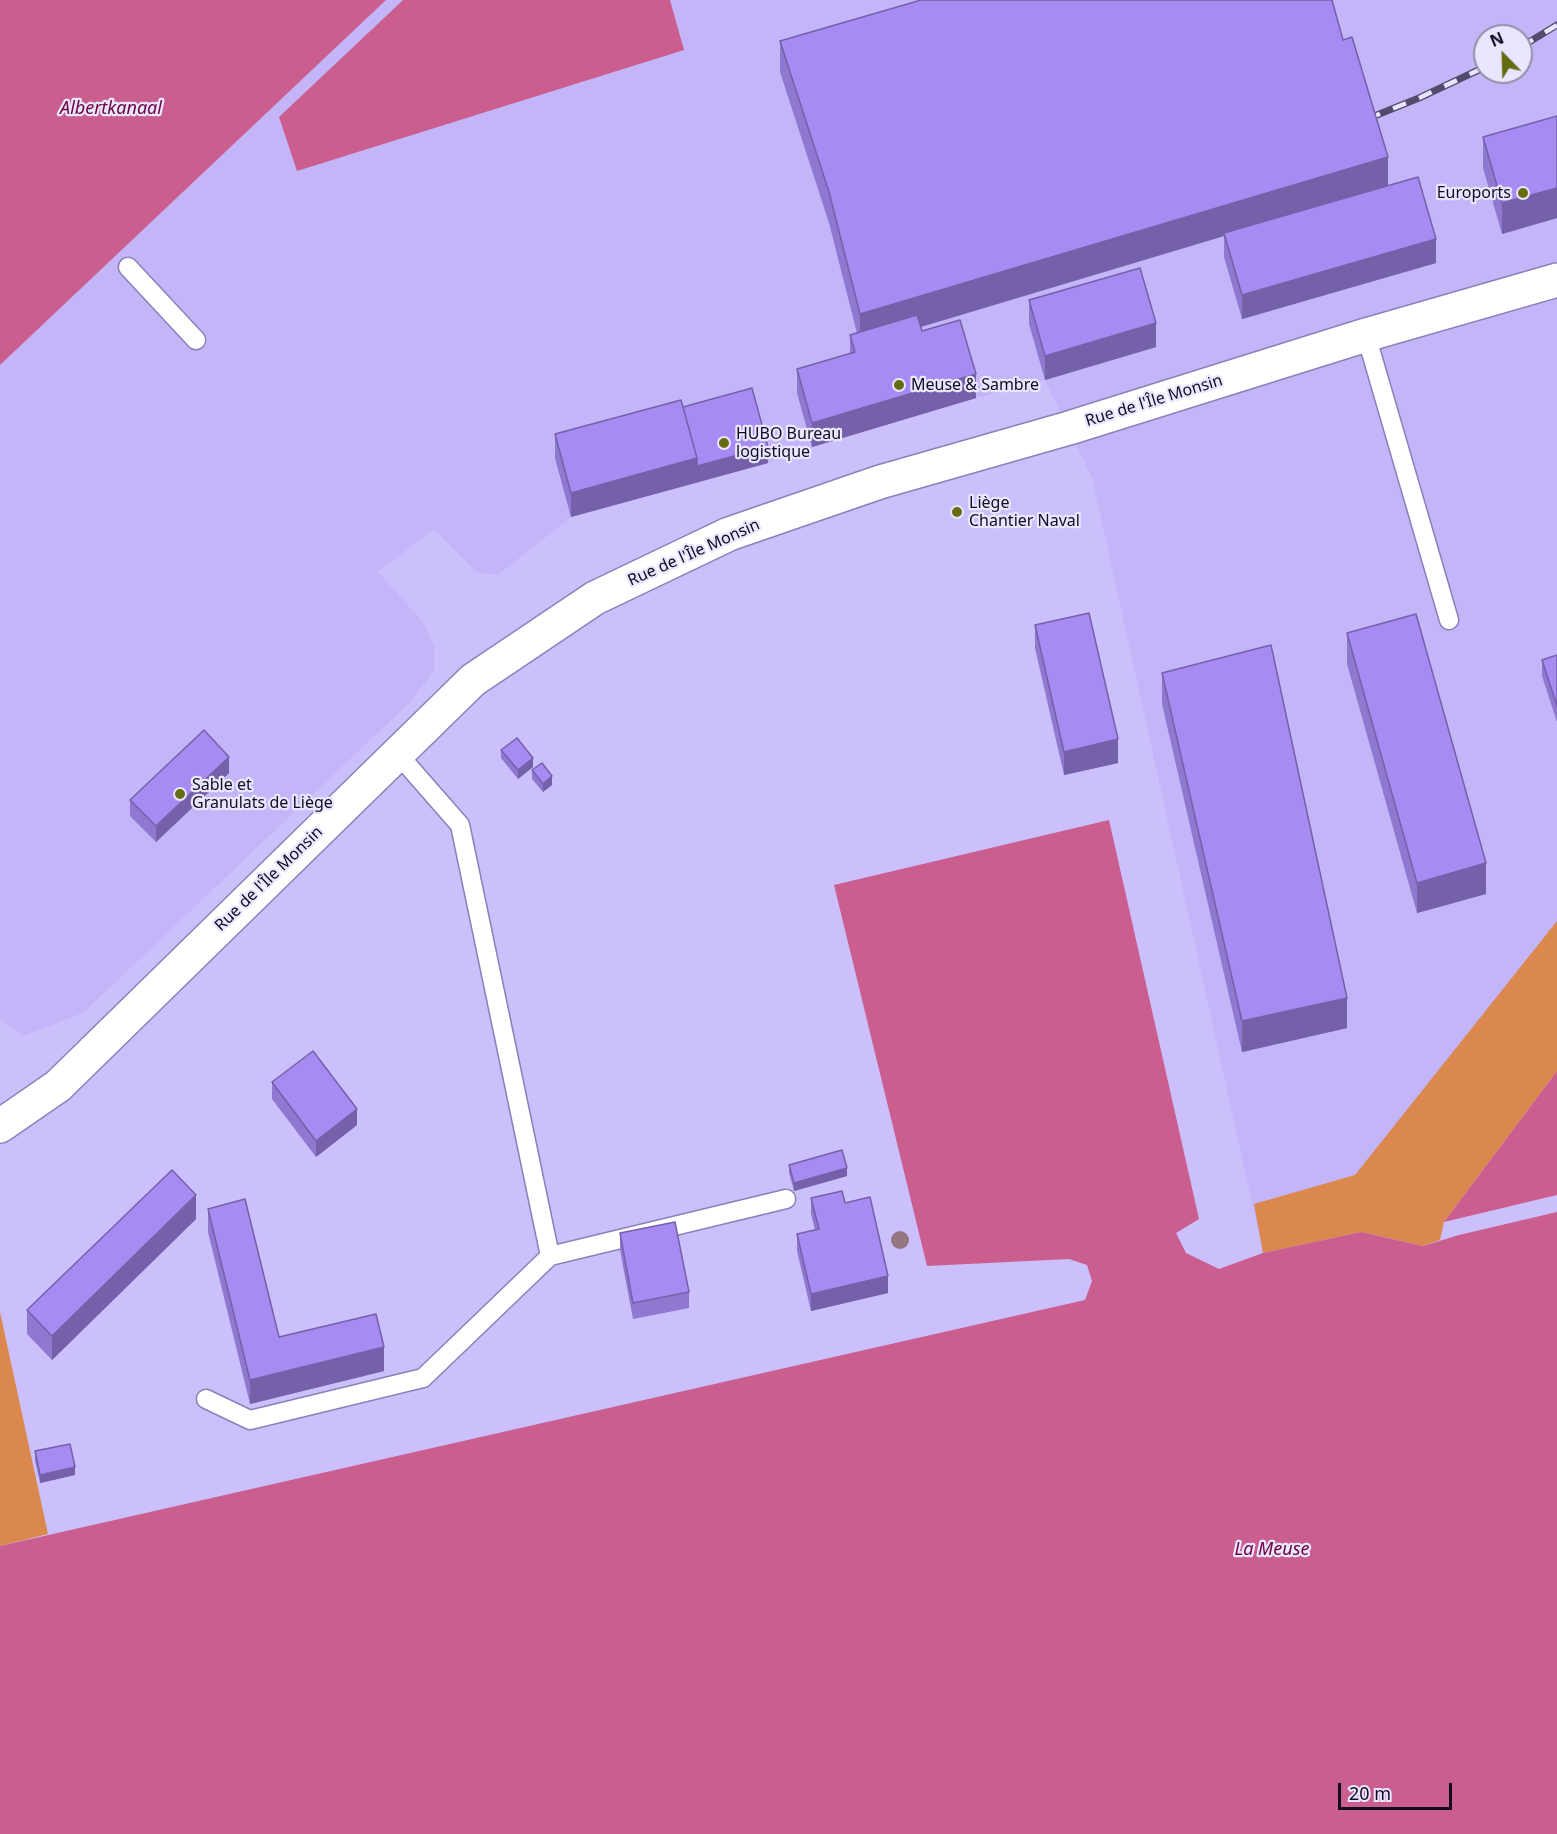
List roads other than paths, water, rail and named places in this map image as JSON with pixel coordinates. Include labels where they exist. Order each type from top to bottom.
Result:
[{"type":"street","name":"Rue de l'Île Monsin","points":[[0,1126],[58,1086],[473,680],[586,604],[729,534],[880,482],[1069,428],[1366,335],[1557,280]]},
{"type":"lane","points":[[128,267],[196,340]]},
{"type":"lane","points":[[1366,335],[1449,621]]},
{"type":"lane","points":[[397,753],[460,825],[550,1256]]},
{"type":"lane","points":[[206,1399],[250,1420],[423,1378],[550,1256],[786,1199]]},
{"type":"water","name":"Albertkanaal","points":[[0,0],[386,0],[0,365]]},
{"type":"water","points":[[403,0],[670,0],[684,50],[297,171],[279,117]]},
{"type":"water","name":"La Meuse","points":[[1109,820],[1199,1219],[1176,1233],[1186,1253],[1219,1269],[1263,1253],[1361,1232],[1423,1246],[1459,1235],[1557,1212],[1557,1834],[0,1834],[0,1546],[1085,1300],[1092,1281],[1087,1265],[1069,1259],[927,1266],[834,885]]},
{"type":"water","points":[[1557,1071],[1557,1195],[1444,1222]]},
{"type":"railway","points":[[1533,40],[1557,25]]},
{"type":"railway","points":[[1367,119],[1473,73]]},
{"type":"place","name":"Euroports","points":[[1523,193]]},
{"type":"place","name":"Meuse & Sambre","points":[[899,385]]},
{"type":"place","name":"HUBO Bureau logistique","points":[[724,443]]},
{"type":"place","name":"Liège Chantier Naval","points":[[957,512]]},
{"type":"place","name":"Sable et Granulats de Liège","points":[[180,794]]}]
